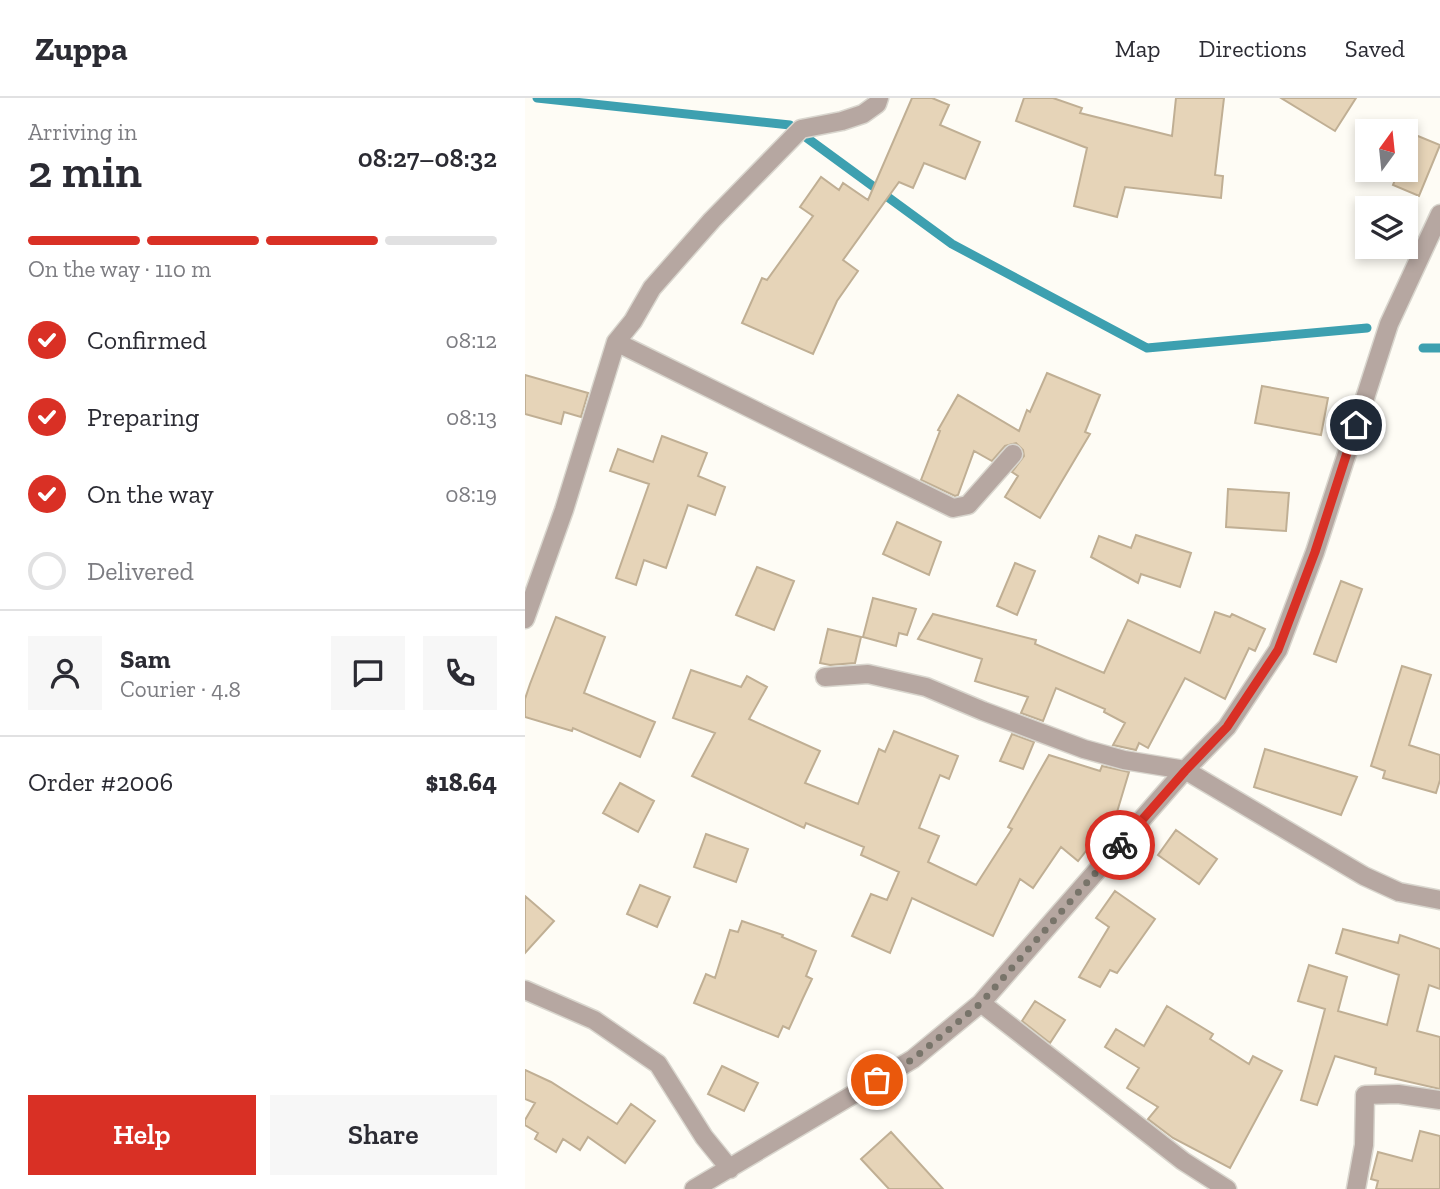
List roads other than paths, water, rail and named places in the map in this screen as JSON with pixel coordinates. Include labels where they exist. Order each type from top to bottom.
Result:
[{"type":"street","points":[[525,619],[564,510],[616,342],[633,321],[652,288],[712,220],[801,129],[863,114],[877,104],[879,98]]},
{"type":"street","points":[[694,1189],[913,1059],[981,1003],[1227,727],[1278,650],[1315,552],[1389,324],[1440,214]]},
{"type":"street","points":[[616,342],[953,508],[968,505],[1013,454]]},
{"type":"street","points":[[824,677],[868,674],[926,687],[1084,749],[1124,760],[1185,771],[1364,876],[1399,892],[1440,900]]},
{"type":"street","points":[[525,990],[594,1020],[658,1064],[704,1137],[730,1169]]},
{"type":"street","points":[[981,1003],[1183,1161],[1227,1189]]},
{"type":"street","points":[[1356,1189],[1364,1145],[1365,1095],[1398,1094],[1440,1100]]},
{"type":"waterway","points":[[537,98],[790,125]]},
{"type":"waterway","points":[[807,138],[952,244],[1147,348],[1367,328]]},
{"type":"waterway","points":[[1423,348],[1440,348]]}]
